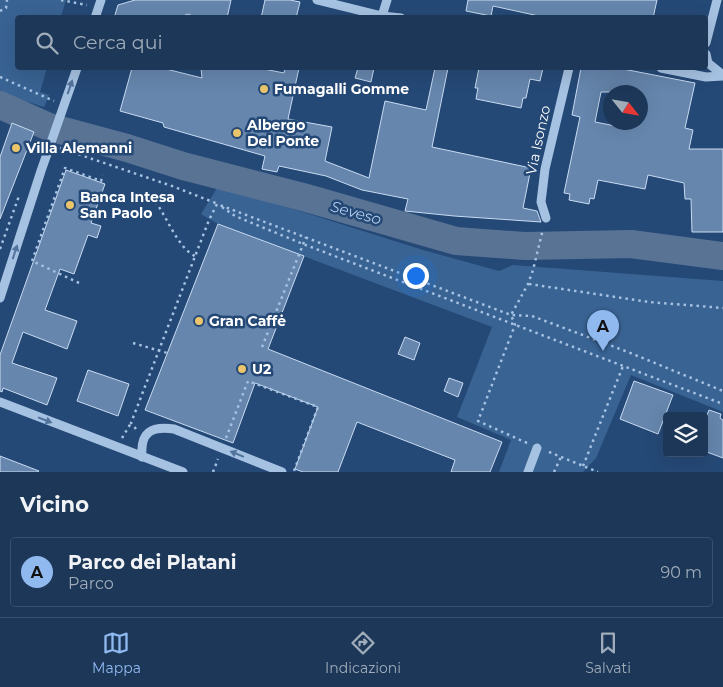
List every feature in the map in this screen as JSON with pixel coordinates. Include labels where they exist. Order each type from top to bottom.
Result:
[{"type":"street","points":[[317,0],[378,15]]},
{"type":"street","points":[[382,15],[387,0]]},
{"type":"street","points":[[708,35],[717,0]]},
{"type":"street","points":[[708,63],[723,75]]},
{"type":"street","points":[[0,298],[76,70]]},
{"type":"street","name":"Via Isonzo","points":[[546,218],[540,202],[545,169],[569,70]]},
{"type":"street","points":[[682,70],[706,77],[723,75]]},
{"type":"street","points":[[0,402],[183,472]]},
{"type":"street","points":[[142,457],[141,448],[144,438],[149,432],[159,427],[174,429],[282,472]]},
{"type":"street","points":[[528,472],[537,448]]},
{"type":"path","points":[[0,11],[6,8],[7,0]]},
{"type":"path","points":[[61,0],[100,4]]},
{"type":"path","points":[[0,78],[64,106]]},
{"type":"path","points":[[50,145],[172,186],[511,315],[532,316],[628,352],[723,391]]},
{"type":"path","points":[[79,283],[32,261],[65,168],[101,181],[103,175]]},
{"type":"path","points":[[145,194],[156,203],[189,253],[195,256]]},
{"type":"path","points":[[144,438],[131,423],[209,220],[217,204]]},
{"type":"path","points":[[217,204],[235,216],[303,244],[723,404]]},
{"type":"path","points":[[511,315],[528,284],[546,218]]},
{"type":"path","points":[[262,348],[306,237]]},
{"type":"path","points":[[528,284],[649,302],[723,308]]},
{"type":"path","points":[[511,315],[515,324],[478,420],[537,448],[598,472]]},
{"type":"path","points":[[133,343],[168,353]]},
{"type":"path","points":[[583,466],[623,366]]},
{"type":"path","points":[[226,439],[248,381],[318,407],[295,469]]},
{"type":"path","points":[[554,472],[561,456]]},
{"type":"shaded area","points":[[0,0],[66,0],[62,15],[15,15],[15,70],[46,70],[40,92],[49,95],[44,107],[0,93]]},
{"type":"shaded area","points":[[217,188],[287,207],[423,250],[499,271],[513,265],[723,281],[723,412],[631,375],[596,458],[583,472],[499,472],[511,440],[457,417],[492,327],[218,224],[201,214]]},
{"type":"building","points":[[135,0],[231,0],[228,15],[115,15],[118,5]]},
{"type":"building","points":[[265,0],[300,2],[297,15],[262,15]]},
{"type":"building","points":[[468,0],[657,0],[654,15],[534,15],[493,6],[491,15],[466,11]]},
{"type":"building","points":[[131,70],[170,70],[202,78],[201,70],[269,70],[284,73],[285,70],[299,70],[288,119],[332,127],[325,161],[369,178],[385,101],[426,110],[435,70],[448,70],[432,147],[531,168],[523,208],[537,211],[541,222],[405,211],[408,199],[362,190],[326,176],[279,166],[277,172],[262,169],[265,156],[164,127],[163,123],[120,111]]},
{"type":"building","points":[[357,70],[374,70],[371,82],[355,78]]},
{"type":"building","points":[[479,70],[543,70],[540,81],[530,79],[526,98],[523,98],[521,108],[476,99],[478,88],[475,88]]},
{"type":"building","points":[[581,70],[628,70],[695,83],[685,128],[693,130],[689,149],[723,149],[723,232],[692,232],[691,199],[685,199],[684,183],[648,175],[645,189],[598,180],[594,199],[590,198],[589,204],[569,200],[570,194],[564,193],[580,117],[572,115]]},
{"type":"building","name":"Villa Alemanni","points":[[12,123],[34,132],[0,219],[0,157]]},
{"type":"building","points":[[66,170],[105,184],[91,223],[101,226],[97,238],[88,235],[74,274],[60,269],[45,310],[77,321],[67,349],[23,332],[12,363],[57,378],[47,405],[3,388],[2,392],[0,391],[0,355]]},
{"type":"building","points":[[218,224],[304,256],[268,349],[502,442],[490,472],[451,472],[455,460],[357,422],[338,472],[303,472],[295,469],[318,407],[255,383],[233,443],[145,410]]},
{"type":"building","points":[[405,337],[420,343],[414,360],[398,354]]},
{"type":"building","points":[[88,370],[129,384],[118,416],[77,401]]},
{"type":"building","points":[[449,378],[463,383],[458,397],[444,391]]},
{"type":"building","points":[[634,381],[673,395],[666,412],[663,412],[663,421],[658,434],[620,419]]},
{"type":"building","points":[[709,410],[721,414],[720,418],[723,420],[723,458],[708,452]]},
{"type":"building","points":[[0,456],[39,471],[0,472]]},
{"type":"waterway","name":"Seveso","points":[[0,105],[49,127],[456,241],[525,246],[631,244],[723,256]]},
{"type":"place","name":"Fumagalli Gomme","points":[[264,89]]},
{"type":"place","name":"Albergo Del Ponte","points":[[237,133]]},
{"type":"place","name":"Villa Alemanni","points":[[16,148]]},
{"type":"place","name":"Banca Intesa San Paolo","points":[[70,205]]},
{"type":"place","name":"Gran Caffė","points":[[199,321]]},
{"type":"place","name":"Parco dei Platani","points":[[603,351]]},
{"type":"place","name":"U2","points":[[242,369]]}]
